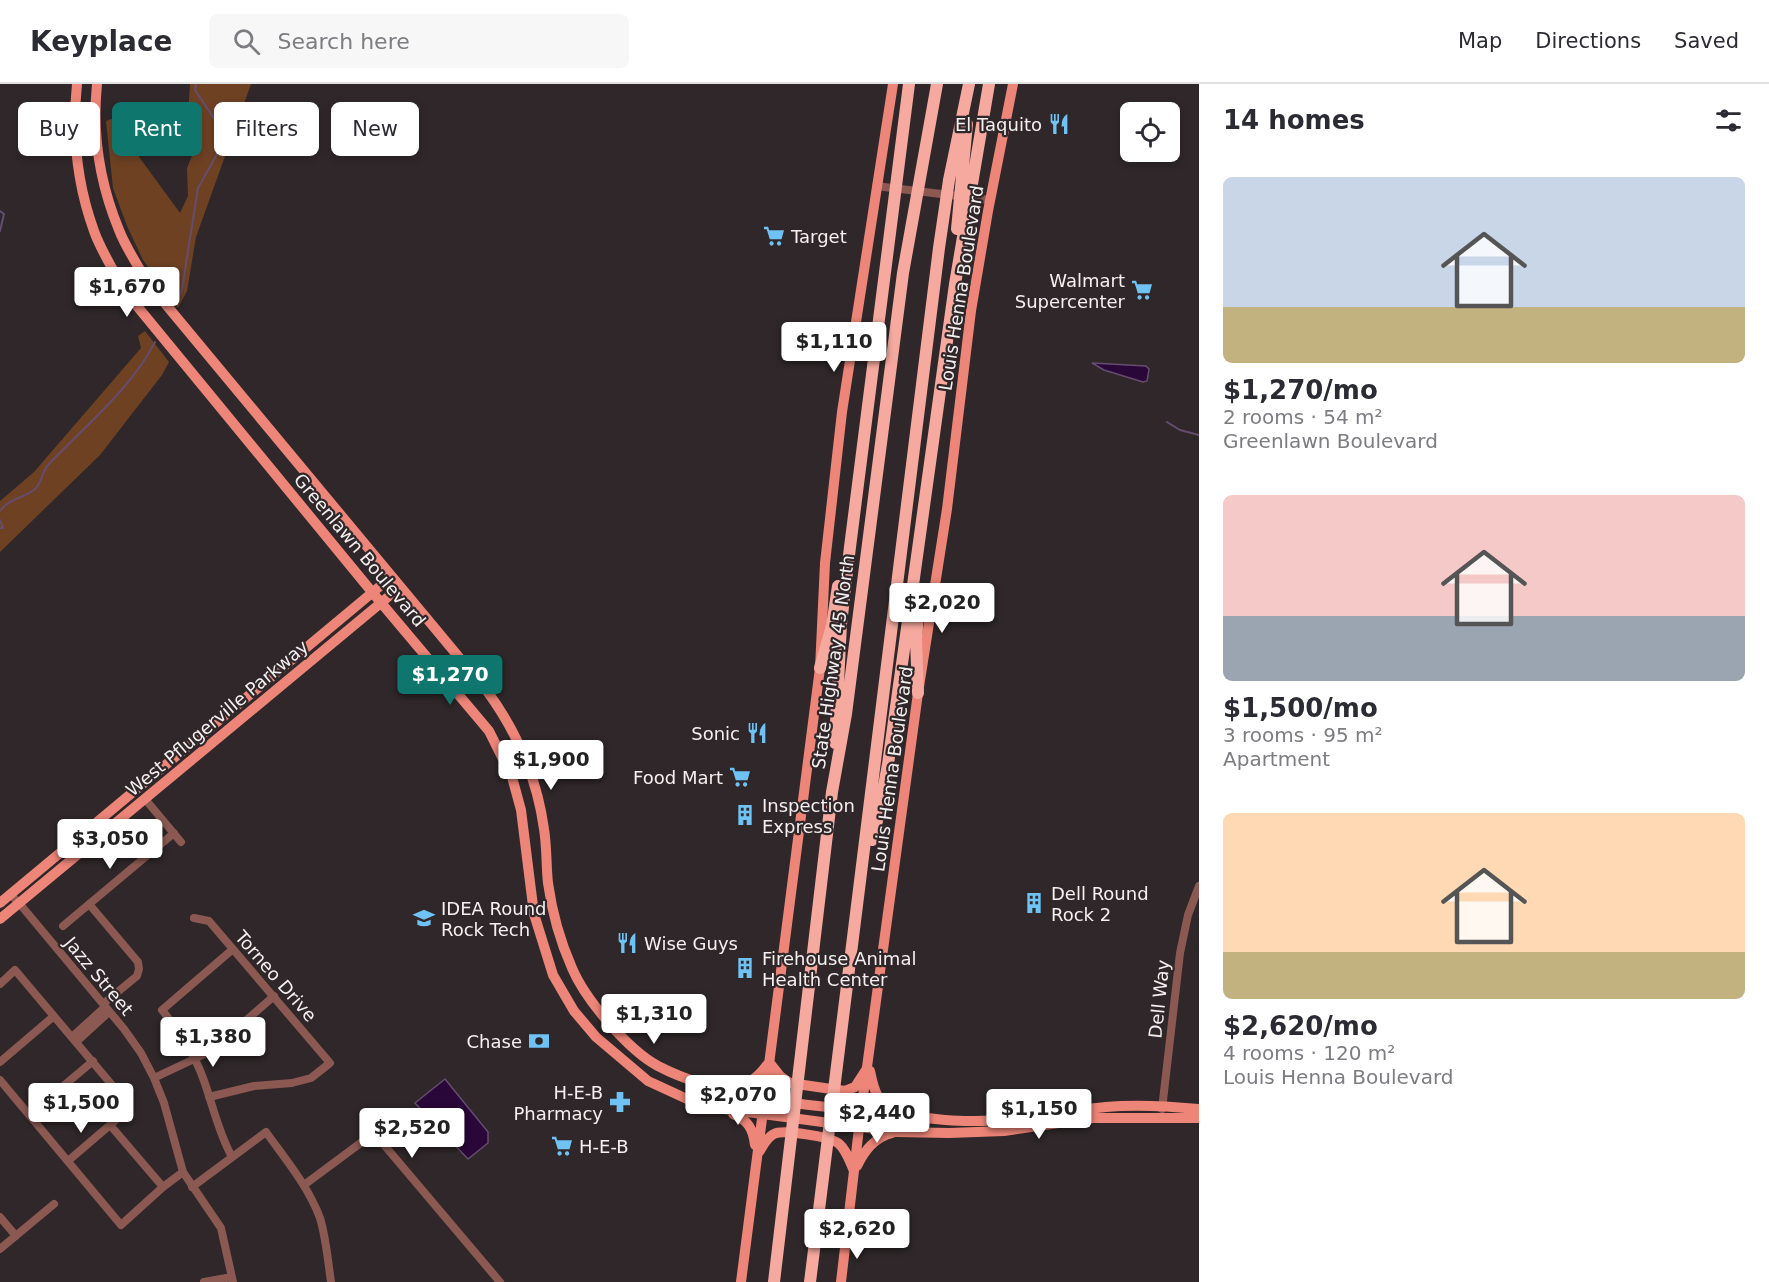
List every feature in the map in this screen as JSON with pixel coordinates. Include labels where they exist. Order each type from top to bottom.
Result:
[{"type":"highway","points":[[832,792],[841,624],[849,547],[909,84]]},
{"type":"highway","points":[[820,668],[832,626],[871,346],[908,124],[918,84]]},
{"type":"highway","name":"State Highway 45 North","points":[[774,1282],[780,1215],[832,792],[846,714],[903,273],[938,84]]},
{"type":"highway","points":[[918,693],[916,640],[930,498],[952,356],[954,262],[966,148],[969,84]]},
{"type":"highway","points":[[810,1282],[861,885],[898,565],[941,237],[969,84]]},
{"type":"highway","points":[[861,885],[881,803],[955,284],[989,84]]},
{"type":"highway","points":[[767,1282],[780,1215]]},
{"type":"main road","name":"Greenlawn Boulevard","points":[[77,84],[75,129],[78,167],[94,231],[123,289],[489,731],[512,777],[521,810],[534,914],[553,975],[574,1011],[596,1037],[648,1081],[687,1099],[717,1108],[859,1128],[897,1132],[973,1133],[1004,1131],[1093,1118],[1199,1109]]},
{"type":"main road","name":"Greenlawn Boulevard","points":[[97,84],[95,106],[98,155],[108,202],[119,232],[148,283],[487,691],[511,726],[535,784],[544,829],[548,885],[557,928],[577,979],[612,1025],[656,1065],[721,1089],[764,1098],[948,1121],[995,1121],[1109,1107],[1162,1111],[1199,1118]]},
{"type":"main road","points":[[741,1282],[820,668],[825,563],[842,412],[893,84]]},
{"type":"main road","name":"Louis Henna Boulevard","points":[[841,1282],[861,1111],[918,693],[947,509],[971,312],[1013,84]]},
{"type":"main road","name":"West Pflugerville Parkway","points":[[0,903],[391,577]]},
{"type":"main road","name":"West Pflugerville Parkway","points":[[0,919],[400,587]]},
{"type":"main road","points":[[194,742],[202,752]]},
{"type":"main road","points":[[527,861],[546,857]]},
{"type":"main road","points":[[769,1062],[781,1077],[790,1083],[845,1091],[855,1087],[868,1064]]},
{"type":"main road","points":[[721,1089],[741,1087],[752,1081],[761,1074],[769,1062]]},
{"type":"main road","points":[[868,1064],[874,1091],[878,1098],[888,1106],[916,1116]]},
{"type":"main road","points":[[717,1108],[742,1118],[750,1126],[757,1157]]},
{"type":"main road","points":[[973,1133],[985,1131],[995,1121]]},
{"type":"main road","points":[[757,1157],[765,1143],[774,1134],[786,1132],[832,1139],[840,1144],[854,1171]]},
{"type":"main road","points":[[854,1171],[872,1143],[897,1132]]},
{"type":"street","points":[[876,186],[990,200]]},
{"type":"street","points":[[146,799],[181,842]]},
{"type":"street","points":[[63,926],[174,833]]},
{"type":"street","name":"Dell Way","points":[[1162,1111],[1180,953],[1188,915],[1199,886]]},
{"type":"street","name":"Jazz Street","points":[[10,894],[141,1053],[164,1103],[183,1172],[221,1228],[233,1279]]},
{"type":"street","points":[[74,1040],[137,976],[139,969],[138,962],[89,904]]},
{"type":"street","name":"Torneo Drive","points":[[194,918],[208,921],[330,1062],[311,1078],[292,1083],[254,1086],[209,1097]]},
{"type":"street","points":[[232,1157],[221,1136],[203,1077],[178,1031],[162,1010],[233,949]]},
{"type":"street","points":[[0,984],[15,970],[128,1104],[128,1109],[68,1161]]},
{"type":"street","points":[[154,1077],[211,1051],[273,996]]},
{"type":"street","points":[[0,1062],[54,1016]]},
{"type":"street","points":[[29,1115],[93,1061]]},
{"type":"street","points":[[0,1080],[121,1225],[183,1172]]},
{"type":"street","points":[[110,1125],[163,1187]]},
{"type":"street","points":[[192,1187],[266,1132],[304,1185],[321,1221],[332,1282]]},
{"type":"street","points":[[304,1185],[374,1133],[500,1282]]},
{"type":"street","points":[[0,1249],[54,1204]]},
{"type":"street","points":[[0,1217],[16,1236]]},
{"type":"street","points":[[204,1282],[233,1279]]},
{"type":"shaded area","points":[[190,84],[251,84],[245,102],[214,102],[214,156],[225,156],[196,237],[187,291],[178,308],[143,260],[127,226],[113,188],[106,121],[112,119],[112,156],[138,156],[180,213],[188,196],[187,168],[192,156],[202,156],[202,102],[189,102]]},
{"type":"shaded area","points":[[145,331],[169,362],[162,375],[100,455],[0,552],[0,501],[34,472],[141,348],[138,336]]},
{"type":"shaded area","points":[[1092,363],[1146,366],[1149,369],[1147,381],[1143,382],[1104,370]]},
{"type":"shaded area","points":[[445,1079],[488,1132],[488,1143],[468,1159],[415,1103]]},
{"type":"waterway","points":[[176,304],[182,289],[198,188],[220,149],[215,120],[195,90],[196,84]]},
{"type":"waterway","points":[[0,211],[4,214],[0,231]]},
{"type":"waterway","points":[[0,511],[8,503],[37,487],[48,465],[120,392],[155,342]]},
{"type":"waterway","points":[[1167,422],[1180,430],[1199,435]]},
{"type":"waterway","points":[[0,520],[3,528],[0,528]]},
{"type":"place","name":"El Taquito","points":[[1059,124]]},
{"type":"place","name":"Target","points":[[774,236]]},
{"type":"place","name":"Walmart Supercenter","points":[[1142,290]]},
{"type":"place","name":"Sonic","points":[[757,733]]},
{"type":"place","name":"Food Mart","points":[[740,777]]},
{"type":"place","name":"Inspection Express","points":[[745,815]]},
{"type":"place","name":"Dell Round Rock 2","points":[[1034,903]]},
{"type":"place","name":"IDEA Round Rock Tech","points":[[424,918]]},
{"type":"place","name":"Wise Guys","points":[[627,943]]},
{"type":"place","name":"Firehouse Animal Health Center","points":[[745,968]]},
{"type":"place","name":"Chase","points":[[539,1041]]},
{"type":"place","name":"H-E-B Pharmacy","points":[[620,1102]]},
{"type":"place","name":"H-E-B","points":[[562,1146]]}]
